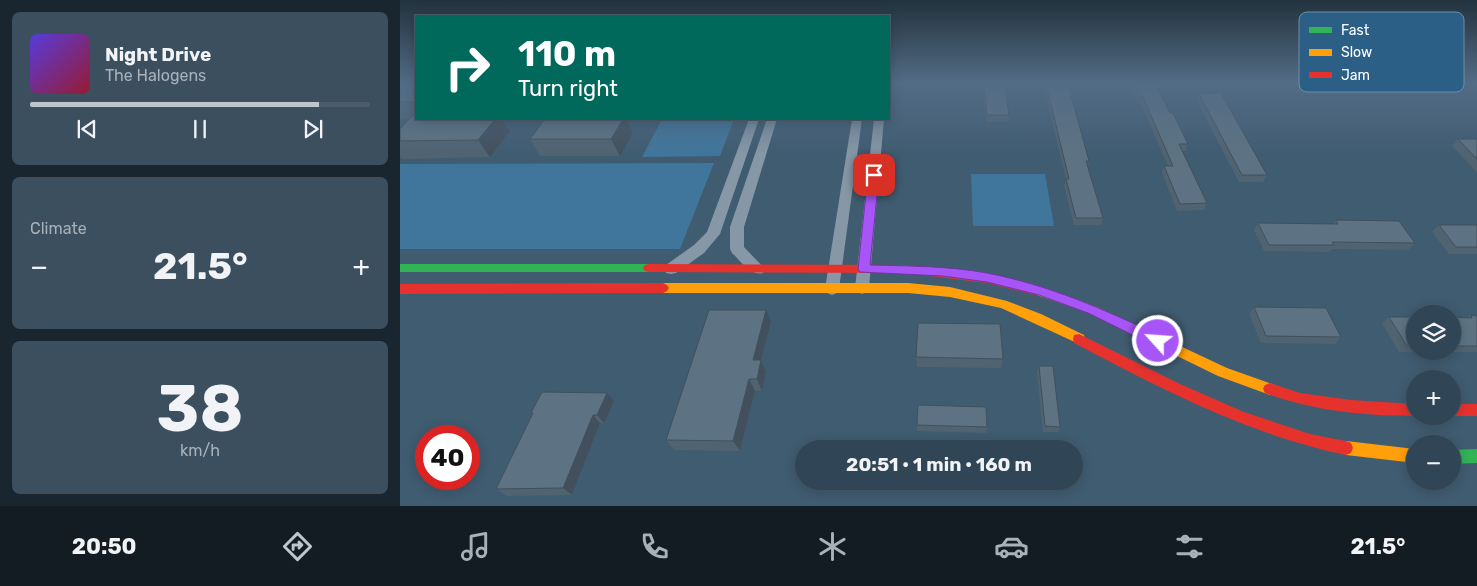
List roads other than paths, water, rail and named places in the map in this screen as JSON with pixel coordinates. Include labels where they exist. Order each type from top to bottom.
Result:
[{"type":"street","points":[[671,269],[700,249],[713,234],[754,120]]},
{"type":"street","points":[[758,269],[737,249],[737,227],[772,120]]},
{"type":"street","points":[[832,289],[857,120]]},
{"type":"street","points":[[862,288],[879,120]]},
{"type":"street","points":[[400,268],[864,269],[943,272],[987,278],[1041,291],[1093,310],[1222,372],[1300,399],[1351,406],[1406,409]]},
{"type":"street","points":[[400,289],[862,288],[946,291],[990,300],[1032,315],[1224,411],[1264,427],[1313,442],[1371,453],[1406,455]]},
{"type":"street","points":[[1461,410],[1477,410]]},
{"type":"street","points":[[1461,456],[1477,456]]}]
